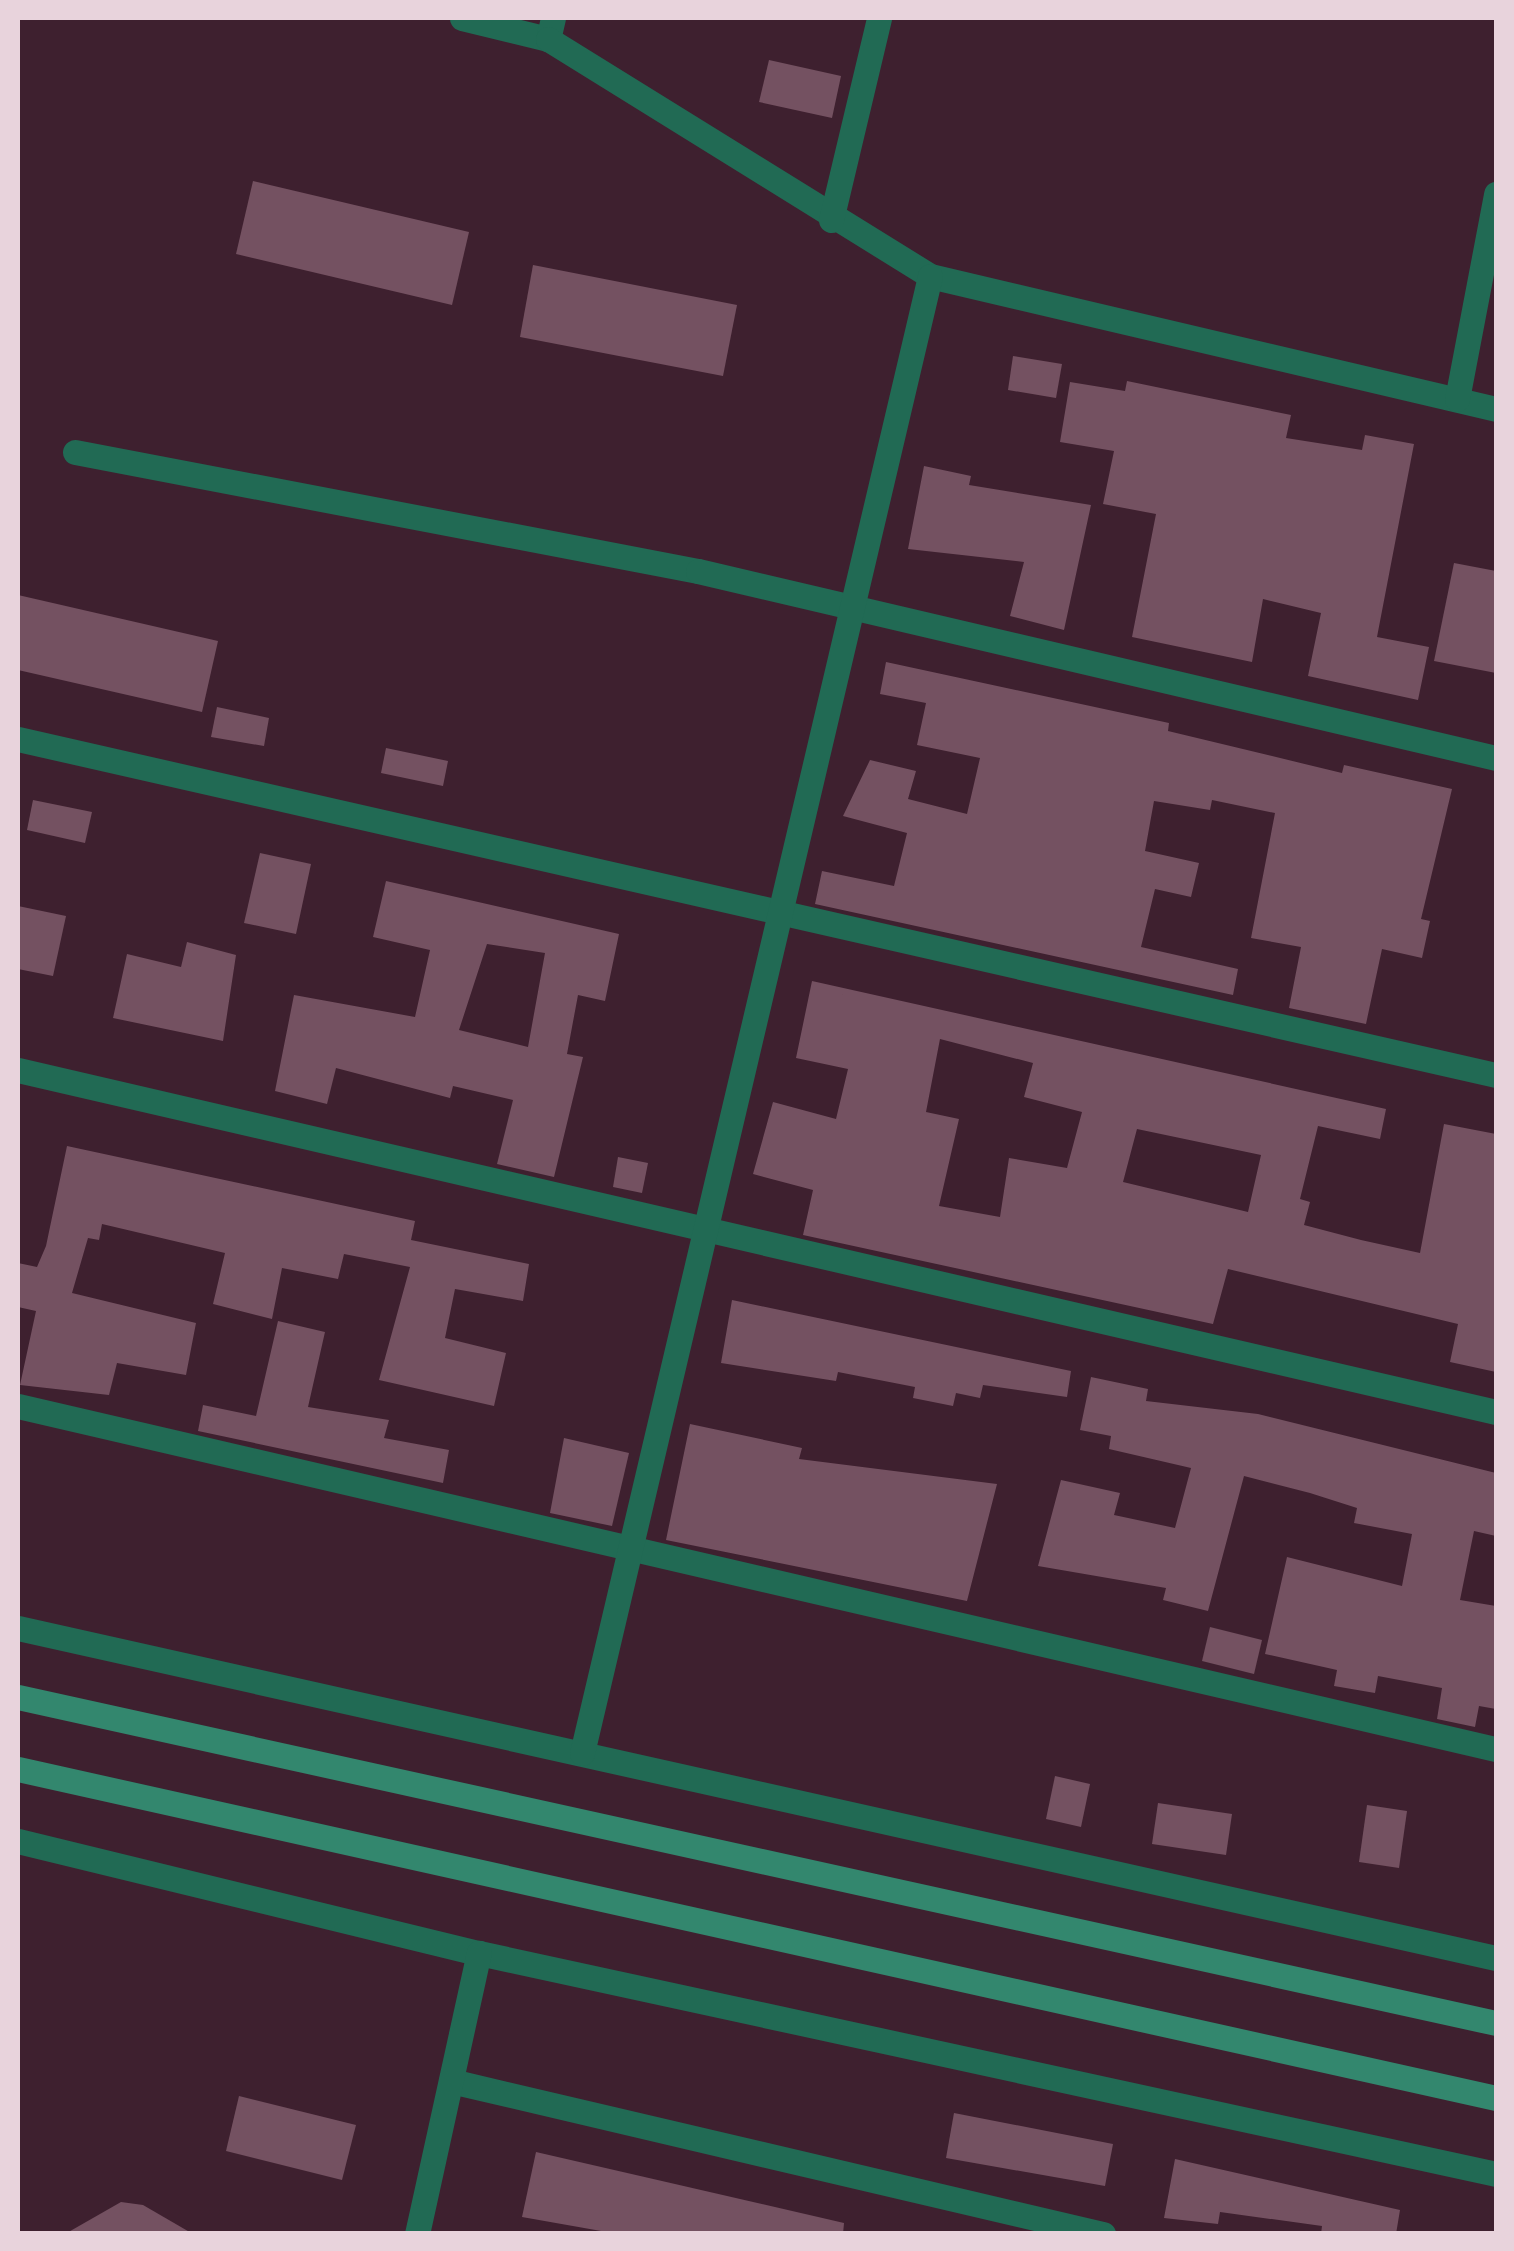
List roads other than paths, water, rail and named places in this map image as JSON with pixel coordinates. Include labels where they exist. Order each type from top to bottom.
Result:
[{"type":"main road","points":[[18,1697],[1496,2023]]},
{"type":"main road","points":[[18,1769],[1496,2098]]},
{"type":"street","points":[[462,18],[550,28],[831,220],[930,276],[1496,409]]},
{"type":"street","points":[[831,220],[880,18]]},
{"type":"street","points":[[1457,399],[1496,194]]},
{"type":"street","points":[[582,1753],[930,276]]},
{"type":"street","points":[[76,452],[698,572],[848,612],[1496,758]]},
{"type":"street","points":[[18,739],[1496,1076]]},
{"type":"street","points":[[18,1070],[1496,1412]]},
{"type":"street","points":[[18,1406],[1496,1749]]},
{"type":"street","points":[[18,1628],[1496,1958]]},
{"type":"street","points":[[18,1842],[479,1953],[1496,2174]]},
{"type":"street","points":[[417,2234],[479,1953]]},
{"type":"street","points":[[451,2082],[1103,2234]]}]
